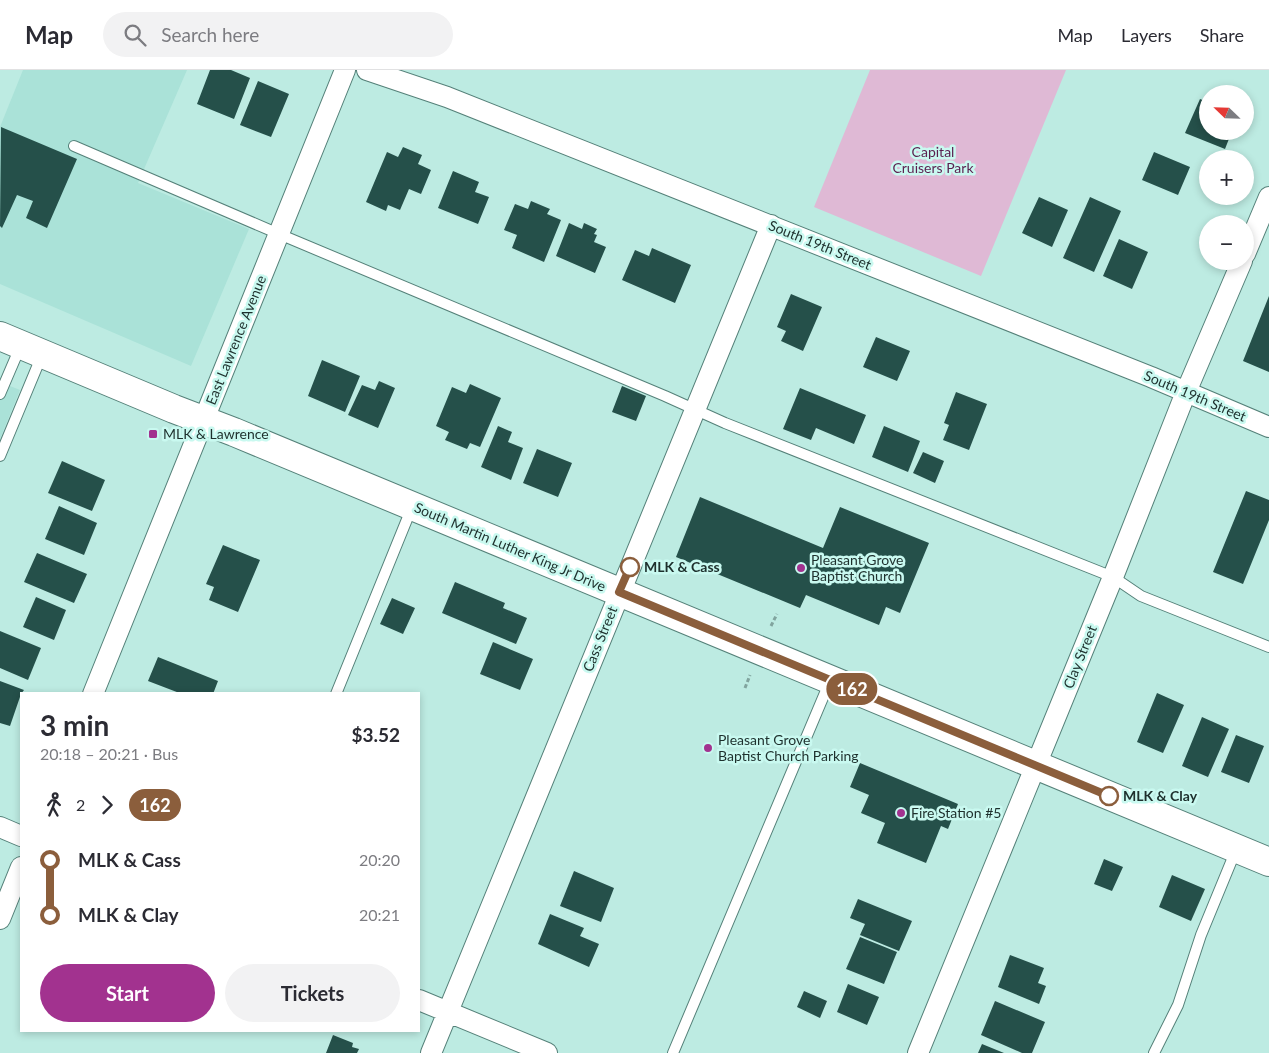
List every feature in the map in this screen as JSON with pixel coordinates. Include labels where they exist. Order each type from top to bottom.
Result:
[{"type":"street","name":"East Lawrence Avenue","points":[[94,692],[344,70]]},
{"type":"street","name":"South 19th Street","points":[[367,70],[447,97],[771,225],[1269,427]]},
{"type":"street","points":[[1254,233],[1269,197]]},
{"type":"street","name":"Cass Street","points":[[431,1053],[771,225]]},
{"type":"street","name":"Clay Street","points":[[918,1053],[1113,578],[1186,392],[1238,270]]},
{"type":"street","name":"South Martin Luther King Jr Drive","points":[[21,345],[1269,862]]},
{"type":"street","points":[[0,827],[20,836]]},
{"type":"street","points":[[0,920],[20,870]]},
{"type":"street","points":[[420,1000],[548,1053]]},
{"type":"lane","points":[[74,146],[279,234],[696,408],[725,423],[1113,578],[1141,596],[1269,647]]},
{"type":"lane","points":[[0,394],[21,345]]},
{"type":"lane","points":[[0,456],[21,345]]},
{"type":"lane","points":[[337,692],[412,506]]},
{"type":"lane","points":[[673,1053],[831,680]]},
{"type":"lane","points":[[1154,1053],[1178,1005],[1201,935],[1237,849]]},
{"type":"path","points":[[770,629],[777,614]]},
{"type":"path","points":[[745,688],[750,674]]},
{"type":"shaded area","points":[[23,70],[187,70],[138,183],[249,229],[191,366],[0,284],[0,127]]},
{"type":"shaded area","points":[[0,382],[20,390],[0,439]]},
{"type":"green space","name":"Capital Cruisers Park","points":[[870,70],[1066,70],[981,276],[814,207]]},
{"type":"building","points":[[210,70],[231,70],[250,78],[234,119],[197,104]]},
{"type":"building","points":[[258,81],[289,94],[271,137],[240,125]]},
{"type":"building","points":[[1199,101],[1199,139],[1185,133]]},
{"type":"building","points":[[1,127],[77,159],[47,228],[26,218],[33,201],[17,195],[2,228],[0,226]]},
{"type":"building","points":[[1202,140],[1228,140],[1225,149]]},
{"type":"building","points":[[403,147],[422,155],[418,164],[431,170],[421,194],[409,189],[400,210],[388,205],[386,211],[366,202],[387,152],[398,157]]},
{"type":"building","points":[[1154,152],[1190,167],[1178,195],[1142,180]]},
{"type":"building","points":[[453,171],[479,182],[475,192],[489,197],[478,224],[438,208]]},
{"type":"building","points":[[1039,197],[1068,210],[1052,247],[1022,233]]},
{"type":"building","points":[[1090,197],[1121,211],[1094,272],[1063,258]]},
{"type":"building","points":[[531,201],[550,209],[547,214],[561,220],[544,262],[512,248],[517,235],[504,230],[515,204],[528,209]]},
{"type":"building","points":[[569,223],[582,229],[584,223],[597,229],[594,234],[597,235],[594,242],[606,247],[595,273],[556,256]]},
{"type":"building","points":[[1119,239],[1148,252],[1132,289],[1103,276]]},
{"type":"building","points":[[652,248],[691,265],[675,303],[622,280],[635,250],[649,256]]},
{"type":"building","points":[[791,294],[822,307],[803,351],[781,341],[786,331],[777,327]]},
{"type":"building","points":[[1269,296],[1269,372],[1243,361]]},
{"type":"building","points":[[876,337],[910,351],[897,381],[863,367]]},
{"type":"building","points":[[322,360],[360,376],[345,412],[308,396]]},
{"type":"building","points":[[379,381],[395,388],[378,428],[348,415],[362,385],[375,390]]},
{"type":"building","points":[[470,384],[501,398],[480,447],[470,443],[467,449],[445,440],[449,432],[436,426],[452,387],[466,393]]},
{"type":"building","points":[[622,386],[646,396],[636,421],[612,412]]},
{"type":"building","points":[[800,388],[866,415],[854,444],[816,428],[811,440],[783,429]]},
{"type":"building","points":[[956,392],[987,404],[969,450],[943,440],[949,425],[944,423]]},
{"type":"building","points":[[498,426],[512,432],[508,442],[523,448],[511,480],[481,467]]},
{"type":"building","points":[[884,426],[920,441],[908,472],[872,457]]},
{"type":"building","points":[[537,449],[572,463],[558,497],[523,483]]},
{"type":"building","points":[[923,452],[944,461],[935,483],[913,473]]},
{"type":"building","points":[[62,461],[105,480],[92,511],[48,493]]},
{"type":"building","points":[[1246,491],[1269,500],[1269,520],[1243,584],[1213,572]]},
{"type":"building","points":[[700,497],[823,548],[840,507],[929,543],[900,613],[886,607],[879,625],[806,595],[800,608],[676,557]]},
{"type":"building","points":[[59,506],[97,523],[84,555],[45,539]]},
{"type":"building","points":[[223,545],[260,560],[238,612],[209,600],[214,587],[206,584]]},
{"type":"building","points":[[37,553],[87,574],[74,603],[24,582]]},
{"type":"building","points":[[455,582],[505,603],[503,608],[527,618],[516,644],[442,613]]},
{"type":"building","points":[[36,597],[66,610],[54,640],[23,627]]},
{"type":"building","points":[[392,598],[415,608],[403,634],[380,624]]},
{"type":"building","points":[[0,631],[41,648],[28,680],[0,668]]},
{"type":"building","points":[[493,642],[533,659],[520,690],[480,674]]},
{"type":"building","points":[[158,657],[218,681],[214,692],[177,692],[148,681]]},
{"type":"building","points":[[0,681],[24,690],[20,692],[10,726],[0,723]]},
{"type":"building","points":[[1157,693],[1184,705],[1163,753],[1137,742]]},
{"type":"building","points":[[1202,717],[1229,729],[1208,777],[1182,766]]},
{"type":"building","points":[[1236,735],[1264,746],[1249,783],[1221,772]]},
{"type":"building","points":[[860,763],[958,804],[948,829],[941,826],[926,863],[877,843],[885,823],[861,813],[869,795],[850,787]]},
{"type":"building","points":[[1104,859],[1123,867],[1112,891],[1094,884]]},
{"type":"building","points":[[574,871],[614,888],[601,922],[560,906]]},
{"type":"building","points":[[1172,875],[1205,889],[1191,921],[1159,907]]},
{"type":"building","points":[[858,899],[912,921],[899,951],[860,935],[865,924],[850,918]]},
{"type":"building","points":[[550,914],[584,928],[580,936],[599,944],[589,967],[538,944]]},
{"type":"building","points":[[860,937],[897,952],[884,984],[846,969]]},
{"type":"building","points":[[1010,955],[1044,968],[1038,983],[1046,986],[1039,1004],[998,987]]},
{"type":"building","points":[[848,984],[879,997],[867,1025],[837,1012]]},
{"type":"building","points":[[804,991],[827,1001],[820,1018],[797,1007]]},
{"type":"building","points":[[995,1001],[1045,1022],[1032,1053],[1022,1053],[981,1035]]},
{"type":"building","points":[[333,1035],[353,1043],[352,1047],[359,1049],[357,1053],[326,1053]]},
{"type":"building","points":[[982,1044],[1004,1053],[978,1053]]},
{"type":"bus line","name":"162","points":[[630,567],[619,592],[1109,796]]},
{"type":"place","name":"MLK & Lawrence","points":[[153,434]]},
{"type":"place","name":"MLK & Cass","points":[[630,567]]},
{"type":"place","name":"Pleasant Grove Baptist Church","points":[[801,568]]},
{"type":"place","name":"Pleasant Grove Baptist Church Parking","points":[[708,748]]},
{"type":"place","name":"MLK & Clay","points":[[1109,796]]},
{"type":"place","name":"Fire Station #5","points":[[901,813]]}]
